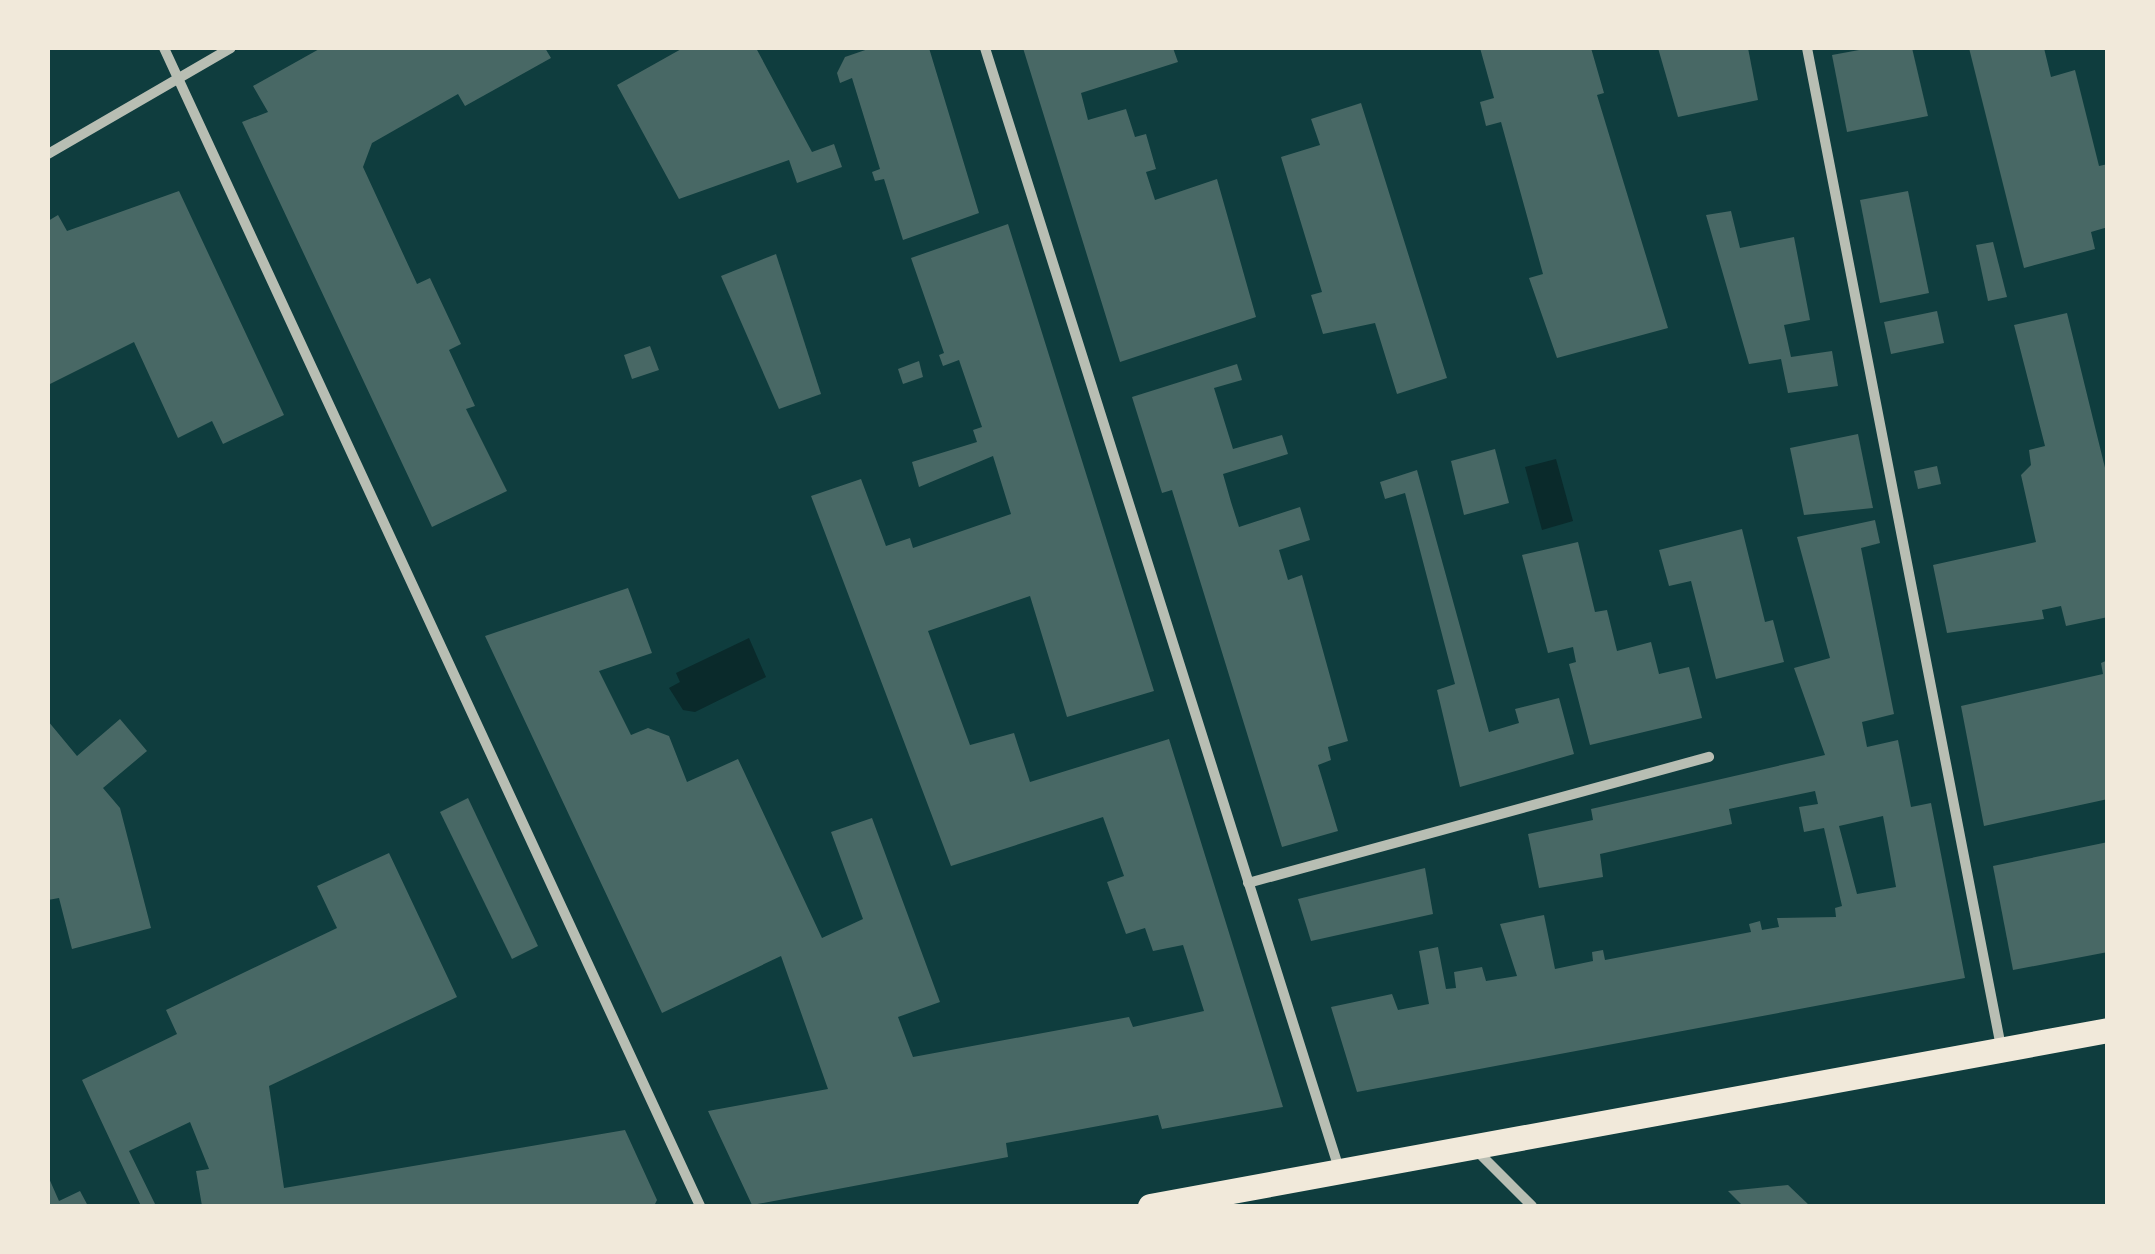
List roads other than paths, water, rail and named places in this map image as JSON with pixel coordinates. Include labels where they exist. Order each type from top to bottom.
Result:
[{"type":"main road","points":[[1150,1206],[2106,1030]]},
{"type":"street","points":[[164,48],[700,1206]]},
{"type":"street","points":[[48,154],[231,48]]},
{"type":"street","points":[[984,48],[1340,1173]]},
{"type":"street","points":[[1807,48],[2002,1048]]},
{"type":"street","points":[[1248,883],[1709,757]]},
{"type":"street","points":[[1475,1149],[1532,1206]]},
{"type":"water","points":[[1556,459],[1573,521],[1542,530],[1525,467]]},
{"type":"water","points":[[749,638],[766,677],[695,712],[683,710],[669,688],[680,682],[676,673]]}]
